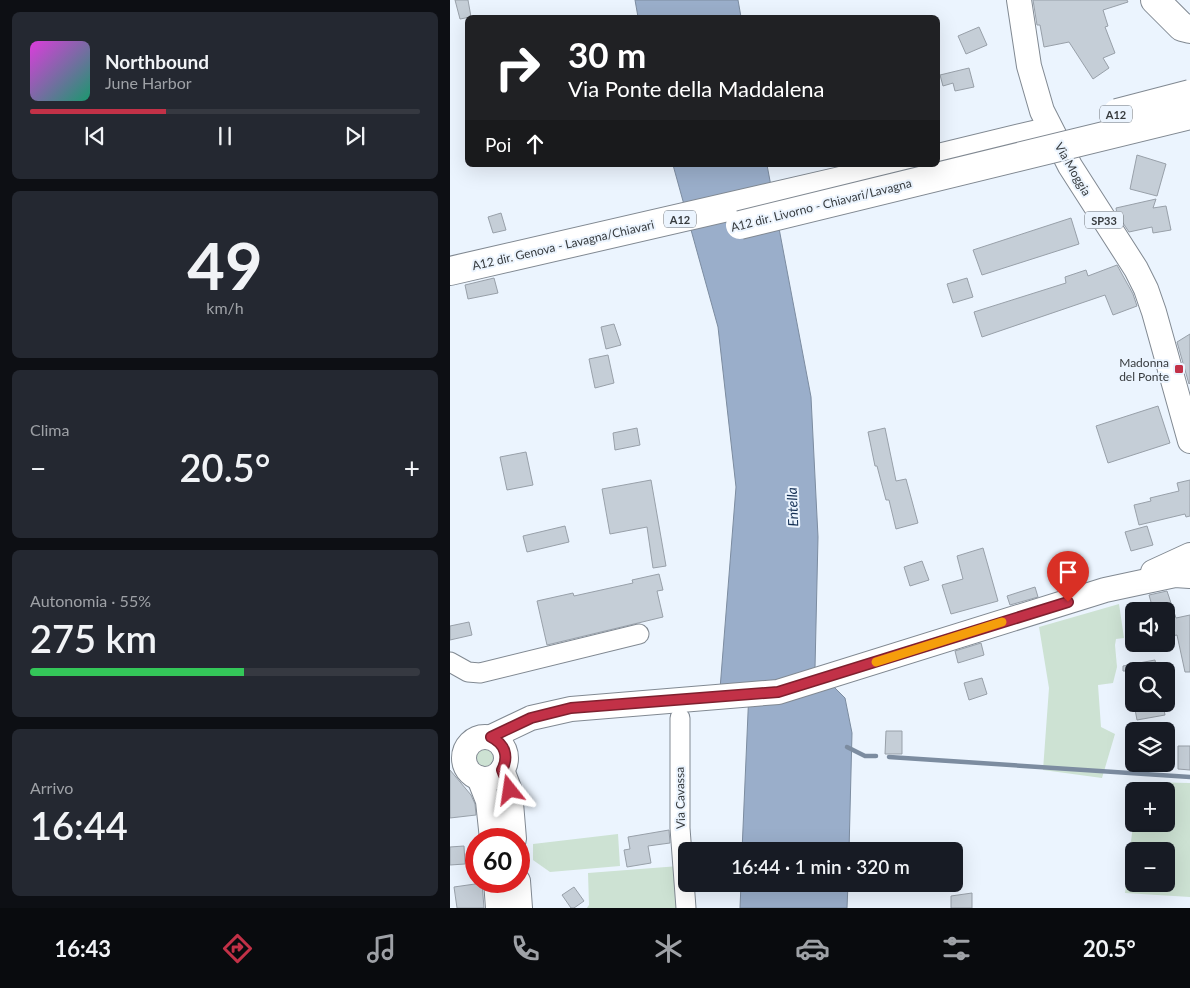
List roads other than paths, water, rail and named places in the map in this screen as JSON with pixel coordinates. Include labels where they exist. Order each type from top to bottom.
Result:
[{"type":"highway","points":[[1155,0],[1182,27],[1190,29]]},
{"type":"highway","name":"A12","points":[[940,158],[1190,94]]},
{"type":"highway","name":"A12 dir. Livorno - Chiavari/Lavagna","points":[[450,291],[750,222],[1190,114]]},
{"type":"highway","name":"A12 dir. Genova - Lavagna/Chiavari","points":[[450,271],[901,167]]},
{"type":"main road","name":"Via Moggia","points":[[1019,0],[1029,66],[1042,111],[1070,166],[1136,269],[1146,289],[1190,441]]},
{"type":"main road","points":[[491,737],[531,718],[571,708],[778,692],[1105,590],[1157,571],[1190,555]]},
{"type":"main road","points":[[1105,590],[1175,575],[1190,576]]},
{"type":"main road","points":[[485,736],[491,737],[502,745],[505,750],[505,764],[502,770],[492,778],[472,776],[457,750],[472,740],[485,736]]},
{"type":"main road","points":[[502,770],[510,790],[513,828]]},
{"type":"main road","points":[[479,778],[488,801],[491,828]]},
{"type":"main road","points":[[497,893],[498,908]]},
{"type":"main road","points":[[519,893],[520,908]]},
{"type":"street","points":[[450,662],[468,672],[480,672],[639,634]]},
{"type":"street","name":"Via Cavassa","points":[[680,718],[680,828],[686,908]]},
{"type":"water","points":[[635,0],[738,0],[741,15],[638,15]]},
{"type":"water","name":"Entella","points":[[674,167],[767,167],[811,397],[818,537],[815,668],[845,698],[852,733],[849,842],[742,842],[749,690],[720,689],[736,487],[718,327]]},
{"type":"water","points":[[741,892],[848,892],[847,908],[740,908]]},
{"type":"waterway","points":[[847,747],[865,756],[876,756]]},
{"type":"waterway","points":[[889,757],[1190,777]]},
{"type":"place","name":"Madonna del Ponte","points":[[1179,369]]}]
